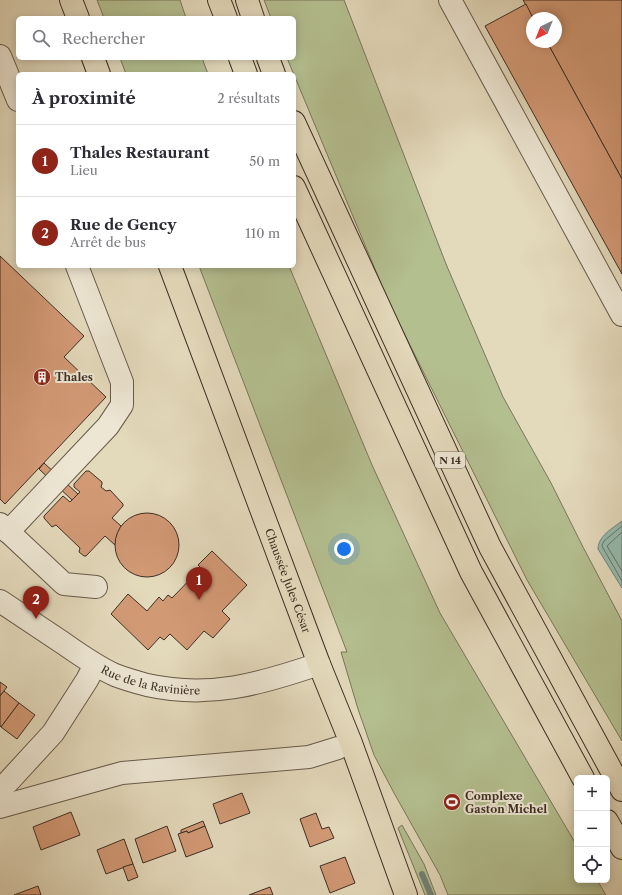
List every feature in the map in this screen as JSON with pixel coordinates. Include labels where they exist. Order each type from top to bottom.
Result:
[{"type":"main road","points":[[71,0],[77,16]]},
{"type":"main road","points":[[219,0],[225,16]]},
{"type":"main road","points":[[247,0],[252,16]]},
{"type":"main road","points":[[94,60],[98,72]]},
{"type":"main road","points":[[241,60],[245,72]]},
{"type":"main road","points":[[269,60],[273,72]]},
{"type":"main road","name":"N 14","points":[[296,126],[490,547],[622,790]]},
{"type":"main road","name":"N 14","points":[[296,191],[471,572],[582,775]]},
{"type":"main road","name":"Chaussée Jules César","points":[[171,268],[319,664],[380,822],[406,895]]},
{"type":"main road","points":[[610,826],[622,848]]},
{"type":"street","points":[[450,0],[622,315]]},
{"type":"street","points":[[0,56],[13,97]]},
{"type":"street","points":[[78,268],[122,382],[122,405],[108,426],[4,528],[64,584],[96,588]]},
{"type":"street","name":"Rue de la Ravinière","points":[[0,601],[95,664],[116,675],[136,682],[162,688],[184,691],[238,688],[265,682],[319,664]]},
{"type":"street","points":[[0,789],[24,765],[60,724],[95,664]]},
{"type":"street","points":[[0,808],[122,773],[309,757],[338,748]]},
{"type":"street","points":[[24,765],[38,796]]},
{"type":"green space","points":[[97,0],[180,0],[185,16],[103,16]]},
{"type":"green space","points":[[264,0],[344,0],[446,264],[503,397],[551,483],[622,621],[622,741],[527,580],[390,305],[296,80],[296,72],[293,72],[288,60],[296,60],[296,16],[270,16]]},
{"type":"green space","points":[[121,60],[203,60],[207,72],[125,72]]},
{"type":"green space","points":[[200,268],[290,268],[372,465],[440,613],[574,841],[574,883],[599,883],[606,895],[448,895],[440,875],[374,755],[358,709],[341,652],[347,652]]},
{"type":"green space","points":[[402,825],[424,864],[436,895],[425,895],[398,828]]},
{"type":"water","points":[[622,521],[622,588],[598,549],[600,540],[603,536]]},
{"type":"building","points":[[523,0],[622,0],[622,179],[550,48],[562,48],[562,12],[530,12]]},
{"type":"building","points":[[526,4],[530,12],[526,12],[526,48],[550,48],[622,179],[622,274],[485,26]]},
{"type":"building","name":"Thales","points":[[0,256],[84,336],[64,357],[106,397],[5,504],[0,499]]},
{"type":"building","points":[[44,463],[78,494],[72,500],[39,469]]},
{"type":"building","points":[[86,471],[89,471],[102,482],[101,487],[106,491],[110,490],[123,504],[123,506],[112,518],[121,526],[115,545],[105,536],[86,556],[84,556],[79,552],[80,548],[56,525],[52,527],[44,516],[63,496],[70,502],[80,492],[74,487],[74,484]]},
{"type":"building","points":[[141,513],[153,513],[170,522],[177,533],[179,545],[177,557],[170,568],[153,577],[141,577],[129,572],[120,563],[115,551],[115,539],[120,527],[129,518]]},
{"type":"building","points":[[212,551],[247,585],[222,611],[230,619],[213,638],[204,631],[187,650],[170,634],[164,640],[160,637],[148,650],[111,614],[128,594],[147,611],[159,597],[163,601],[168,595],[172,598],[201,568],[198,565]]},
{"type":"building","points":[[0,682],[7,687],[0,696]]},
{"type":"building","points":[[4,691],[19,703],[1,727],[0,696]]},
{"type":"building","points":[[19,703],[35,715],[17,739],[1,727]]},
{"type":"building","points":[[242,793],[250,813],[220,824],[213,804]]},
{"type":"building","points":[[71,812],[80,835],[41,850],[33,827]]},
{"type":"building","points":[[316,813],[322,829],[329,827],[334,838],[310,847],[300,819]]},
{"type":"building","points":[[203,821],[205,826],[188,833],[187,831],[181,833],[181,830]]},
{"type":"building","points":[[167,826],[176,851],[143,863],[135,839]]},
{"type":"building","points":[[205,826],[213,847],[186,857],[178,834],[187,831],[188,833]]},
{"type":"building","points":[[124,839],[133,864],[106,874],[97,850]]},
{"type":"building","points":[[345,857],[355,883],[330,893],[320,866]]},
{"type":"building","points":[[133,864],[138,877],[128,881],[123,867]]},
{"type":"building","points":[[38,886],[41,895],[14,895]]},
{"type":"building","points":[[270,887],[273,895],[249,895]]},
{"type":"waterway","points":[[422,874],[431,895]]},
{"type":"place","name":"Thales","points":[[42,377]]},
{"type":"place","name":"Thales Restaurant","points":[[199,600]]},
{"type":"place","name":"Rue de Gency","points":[[36,619]]},
{"type":"place","name":"Complexe Gaston Michel","points":[[452,802]]}]
